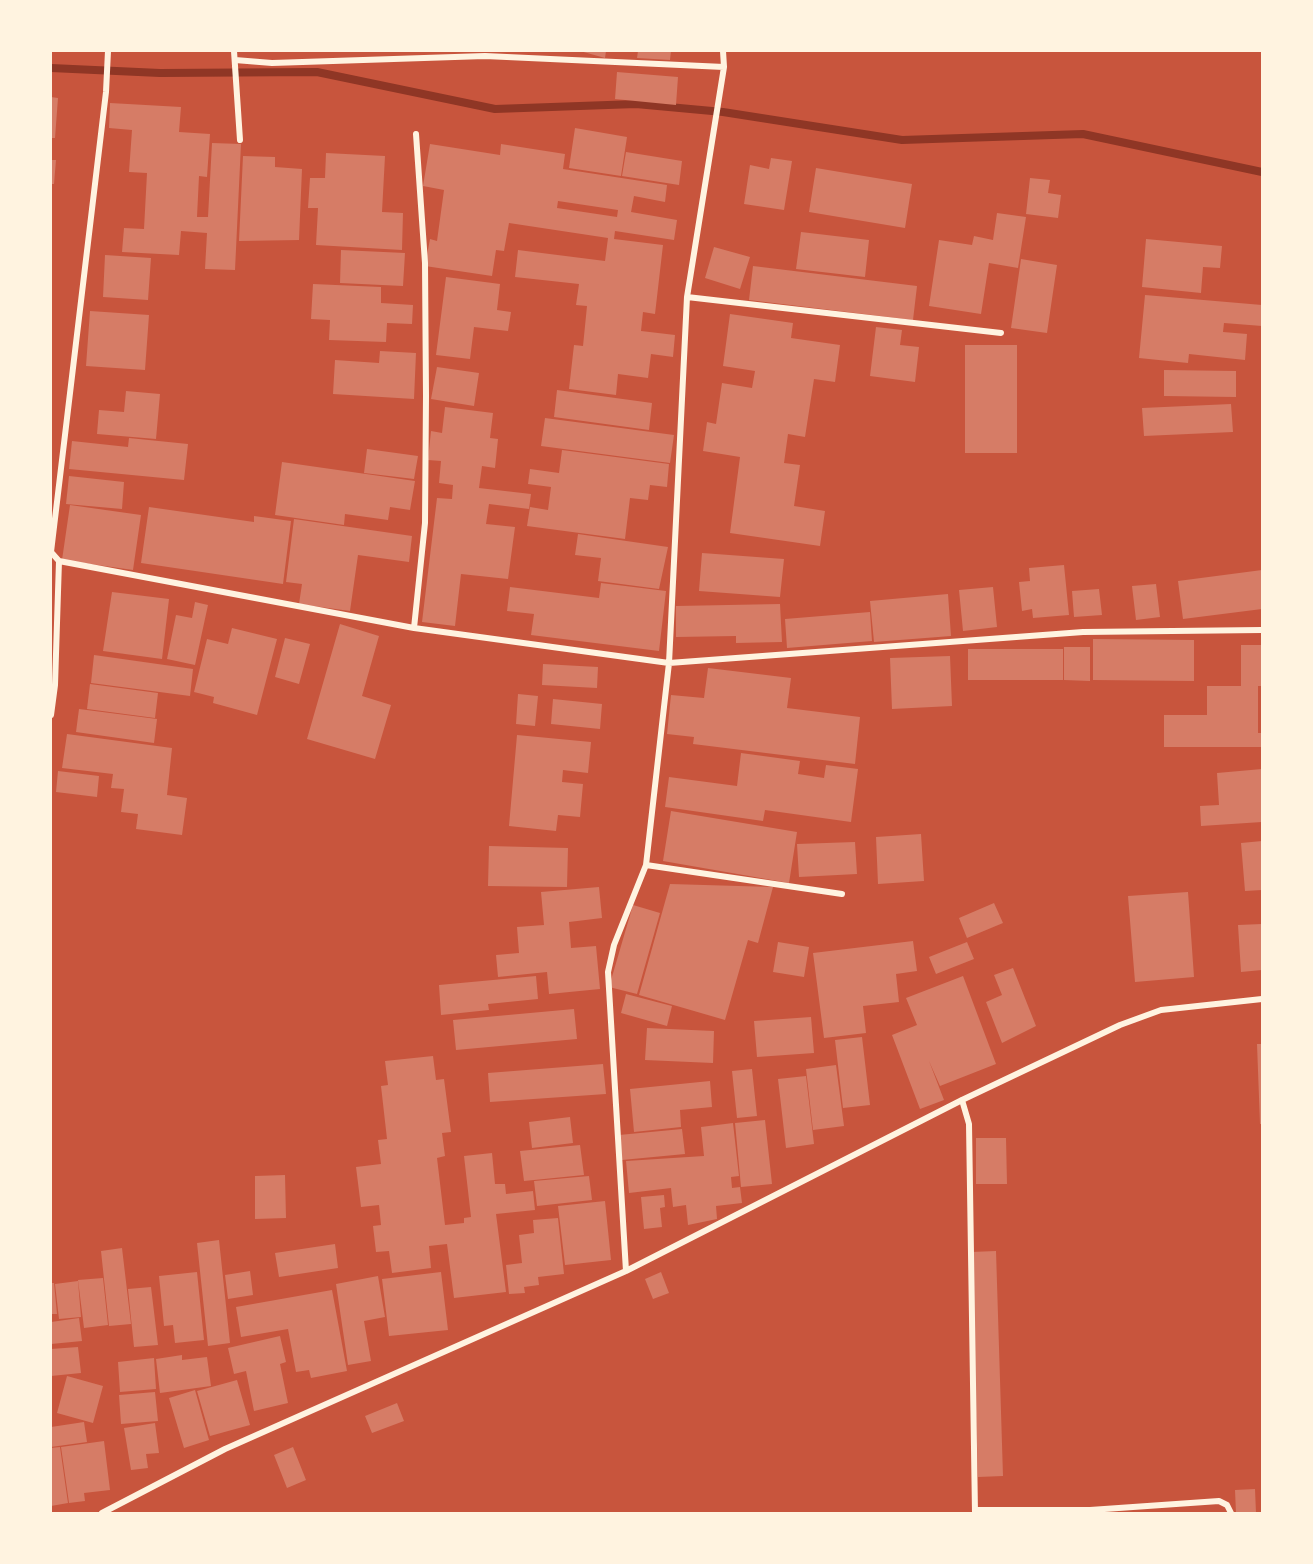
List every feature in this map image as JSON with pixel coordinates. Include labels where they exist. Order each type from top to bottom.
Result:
[{"type":"street","points":[[234,51],[240,140]]},
{"type":"street","points":[[626,1271],[608,972],[614,945],[646,865],[669,663],[687,297],[724,67],[723,51]]},
{"type":"street","points":[[108,52],[106,92],[51,552],[59,561],[414,628],[669,663],[1083,632],[1262,630]]},
{"type":"street","points":[[235,60],[272,63],[485,56],[724,67]]},
{"type":"street","points":[[414,628],[425,523],[426,408],[425,263],[416,134]]},
{"type":"street","points":[[687,297],[1001,333]]},
{"type":"street","points":[[51,715],[55,685],[59,561]]},
{"type":"street","points":[[646,865],[842,894]]},
{"type":"street","points":[[102,1513],[225,1449],[626,1271],[962,1100],[1120,1025],[1161,1010],[1262,999]]},
{"type":"street","points":[[962,1100],[969,1124],[975,1511],[1090,1511],[1219,1501],[1227,1505],[1232,1513]]},
{"type":"building","points":[[580,51],[606,51],[605,58]]},
{"type":"building","points":[[638,51],[671,51],[670,60],[637,58]]},
{"type":"building","points":[[617,72],[678,77],[676,105],[615,99]]},
{"type":"building","points":[[51,97],[58,98],[55,138],[51,138]]},
{"type":"building","points":[[110,103],[181,107],[179,132],[210,134],[207,177],[199,176],[197,217],[208,217],[212,143],[241,144],[235,270],[205,269],[207,233],[181,231],[179,255],[122,252],[124,228],[144,229],[147,173],[129,172],[132,130],[109,128]]},
{"type":"building","points":[[575,128],[627,137],[621,176],[569,168]]},
{"type":"building","points":[[430,144],[500,155],[501,144],[565,154],[563,169],[667,185],[665,202],[634,196],[631,212],[677,220],[674,240],[615,231],[614,239],[663,245],[655,314],[643,312],[641,331],[675,335],[673,357],[651,354],[648,378],[618,374],[616,395],[569,389],[574,345],[583,346],[587,306],[576,305],[579,284],[515,277],[518,250],[605,261],[608,238],[509,223],[504,251],[496,250],[492,276],[425,266],[430,239],[437,241],[444,190],[423,186]],"holes":[[[558,201],[618,210],[617,217],[557,208]]]},
{"type":"building","points":[[626,152],[682,161],[679,185],[622,176]]},
{"type":"building","points":[[326,153],[385,156],[382,212],[403,213],[402,250],[316,245],[318,208],[308,208],[310,178],[325,178]]},
{"type":"building","points":[[243,156],[275,157],[275,167],[302,169],[299,240],[239,241]]},
{"type":"building","points":[[771,158],[792,161],[784,210],[744,204],[750,165],[769,169]]},
{"type":"building","points":[[51,160],[56,160],[54,184],[51,184]]},
{"type":"building","points":[[816,168],[912,184],[905,228],[809,212]]},
{"type":"building","points":[[1030,178],[1050,180],[1048,193],[1061,195],[1058,218],[1026,214]]},
{"type":"building","points":[[997,213],[1026,217],[1018,268],[989,263],[981,314],[929,306],[939,240],[972,245],[974,236],[993,240]]},
{"type":"building","points":[[801,232],[869,240],[865,277],[796,269]]},
{"type":"building","points":[[1146,239],[1222,246],[1220,268],[1203,267],[1201,293],[1142,287]]},
{"type":"building","points":[[714,247],[750,257],[740,289],[705,278]]},
{"type":"building","points":[[341,250],[405,253],[403,286],[340,283]]},
{"type":"building","points":[[105,255],[151,258],[148,300],[103,297]]},
{"type":"building","points":[[1021,259],[1057,265],[1047,333],[1011,328]]},
{"type":"building","points":[[753,266],[917,286],[913,320],[749,300]]},
{"type":"building","points":[[446,277],[500,284],[497,310],[511,312],[508,331],[474,327],[470,359],[436,355]]},
{"type":"building","points":[[313,284],[381,287],[381,303],[413,305],[412,324],[387,323],[386,342],[329,340],[330,320],[311,319]]},
{"type":"building","points":[[1145,295],[1262,305],[1262,326],[1224,323],[1223,332],[1247,334],[1245,360],[1189,354],[1188,363],[1139,358]]},
{"type":"building","points":[[90,311],[149,315],[145,370],[86,366]]},
{"type":"building","points":[[730,314],[793,323],[791,338],[840,345],[835,382],[814,379],[805,437],[788,434],[784,463],[800,465],[794,506],[825,511],[820,546],[730,533],[740,457],[703,451],[707,422],[716,424],[722,383],[752,388],[755,371],[723,366]]},
{"type":"building","points":[[876,327],[902,330],[900,345],[919,347],[915,382],[870,376]]},
{"type":"building","points":[[965,345],[1017,345],[1017,453],[965,453]]},
{"type":"building","points":[[380,351],[416,353],[414,399],[333,394],[335,360],[379,363]]},
{"type":"building","points":[[437,367],[479,373],[474,406],[431,399]]},
{"type":"building","points":[[1164,370],[1236,371],[1236,397],[1164,396]]},
{"type":"building","points":[[557,390],[652,403],[649,430],[554,417]]},
{"type":"building","points":[[126,391],[160,394],[156,439],[97,434],[99,410],[124,412]]},
{"type":"building","points":[[1231,404],[1233,432],[1144,436],[1142,408]]},
{"type":"building","points":[[445,407],[493,413],[490,438],[498,439],[495,468],[482,466],[479,488],[531,494],[529,509],[489,504],[486,524],[515,527],[508,579],[461,574],[455,626],[422,622],[437,498],[452,499],[453,485],[439,483],[441,461],[428,460],[431,431],[442,433]]},
{"type":"building","points":[[545,418],[674,435],[670,463],[541,446]]},
{"type":"building","points":[[129,438],[188,444],[184,480],[69,469],[72,441],[128,447]]},
{"type":"building","points":[[367,449],[418,456],[414,479],[364,473]]},
{"type":"building","points":[[562,450],[669,464],[667,487],[650,485],[648,500],[630,498],[625,539],[527,526],[530,507],[548,510],[551,487],[528,484],[530,469],[559,473]]},
{"type":"building","points":[[282,462],[415,481],[410,510],[390,507],[388,520],[345,514],[344,525],[275,515]]},
{"type":"building","points":[[69,476],[124,482],[122,509],[66,504]]},
{"type":"building","points":[[70,505],[141,515],[133,570],[62,560]]},
{"type":"building","points":[[149,507],[254,522],[254,516],[291,521],[283,584],[141,563]]},
{"type":"building","points":[[294,519],[412,536],[409,562],[358,555],[350,611],[299,604],[302,584],[286,582]]},
{"type":"building","points":[[578,534],[668,547],[659,589],[598,581],[601,558],[575,555]]},
{"type":"building","points":[[702,553],[784,559],[780,597],[699,591]]},
{"type":"building","points":[[1064,565],[1069,615],[1033,618],[1032,609],[1022,611],[1019,582],[1030,581],[1029,568]]},
{"type":"building","points":[[1262,570],[1262,609],[1183,619],[1178,581]]},
{"type":"building","points":[[601,583],[666,591],[659,651],[531,635],[534,614],[507,611],[510,587],[599,598]]},
{"type":"building","points":[[1156,584],[1160,617],[1136,620],[1132,586]]},
{"type":"building","points":[[993,587],[997,627],[963,631],[959,590]]},
{"type":"building","points":[[1099,589],[1102,615],[1074,617],[1072,591]]},
{"type":"building","points":[[112,592],[169,599],[162,659],[103,651]]},
{"type":"building","points":[[948,594],[951,636],[874,642],[870,601]]},
{"type":"building","points":[[195,602],[208,605],[195,665],[167,659],[176,615],[192,618]]},
{"type":"building","points":[[780,604],[782,642],[736,643],[736,636],[676,637],[676,606]]},
{"type":"building","points":[[870,612],[872,641],[787,648],[785,619]]},
{"type":"building","points":[[340,624],[379,636],[362,696],[391,705],[375,759],[307,739]]},
{"type":"building","points":[[232,628],[277,639],[257,715],[213,703],[214,697],[194,692],[207,639],[228,644]]},
{"type":"building","points":[[285,638],[310,644],[299,684],[275,677]]},
{"type":"building","points":[[1093,639],[1194,640],[1194,681],[1093,680]]},
{"type":"building","points":[[1241,645],[1262,645],[1262,686],[1258,686],[1258,733],[1262,733],[1262,747],[1164,747],[1164,715],[1207,715],[1207,686],[1241,686]]},
{"type":"building","points":[[1064,647],[1090,647],[1090,681],[1064,680]]},
{"type":"building","points":[[968,649],[1063,649],[1063,680],[968,680]]},
{"type":"building","points":[[94,655],[193,669],[190,696],[91,683]]},
{"type":"building","points":[[950,656],[952,706],[892,709],[890,658]]},
{"type":"building","points":[[543,664],[598,667],[597,688],[542,685]]},
{"type":"building","points":[[708,668],[791,678],[787,708],[860,717],[855,764],[693,744],[694,737],[667,734],[671,695],[704,698]]},
{"type":"building","points":[[90,684],[158,693],[155,718],[87,709]]},
{"type":"building","points":[[518,694],[538,696],[535,726],[516,724]]},
{"type":"building","points":[[553,699],[602,704],[600,729],[551,724]]},
{"type":"building","points":[[79,709],[157,719],[154,743],[76,732]]},
{"type":"building","points":[[67,734],[172,748],[167,795],[187,798],[182,835],[136,829],[138,814],[121,812],[124,789],[111,788],[113,774],[62,768]]},
{"type":"building","points":[[517,735],[591,742],[588,773],[563,770],[562,782],[583,784],[580,817],[558,815],[556,831],[509,826]]},
{"type":"building","points":[[741,753],[800,761],[798,774],[824,778],[826,765],[858,769],[851,822],[765,810],[763,821],[665,807],[669,777],[737,786]]},
{"type":"building","points":[[1262,769],[1262,822],[1201,826],[1200,806],[1219,805],[1217,773]]},
{"type":"building","points":[[58,771],[99,776],[97,797],[56,792]]},
{"type":"building","points":[[671,811],[797,832],[789,883],[663,861]]},
{"type":"building","points":[[921,834],[924,881],[878,884],[876,837]]},
{"type":"building","points":[[1262,841],[1262,890],[1245,891],[1241,843]]},
{"type":"building","points":[[855,842],[857,874],[799,877],[797,844]]},
{"type":"building","points":[[489,846],[568,848],[567,887],[488,886]]},
{"type":"building","points":[[670,884],[773,887],[758,943],[748,940],[725,1020],[639,995]]},
{"type":"building","points":[[599,887],[602,918],[569,922],[571,948],[596,946],[600,989],[549,994],[547,972],[498,977],[496,955],[519,953],[517,927],[544,925],[541,892]]},
{"type":"building","points":[[1188,892],[1194,977],[1135,982],[1128,896]]},
{"type":"building","points":[[994,903],[1003,923],[967,938],[959,918]]},
{"type":"building","points":[[633,905],[660,913],[637,994],[609,987]]},
{"type":"building","points":[[1262,924],[1262,970],[1241,972],[1238,925]]},
{"type":"building","points":[[913,941],[917,971],[896,974],[899,1002],[863,1006],[866,1033],[824,1038],[813,953]]},
{"type":"building","points":[[778,942],[809,947],[804,977],[773,972]]},
{"type":"building","points":[[967,942],[974,959],[936,974],[929,957]]},
{"type":"building","points":[[1013,968],[1036,1026],[1002,1043],[986,1002],[1002,995],[994,975]]},
{"type":"building","points":[[536,976],[538,999],[488,1004],[489,1010],[441,1015],[439,985]]},
{"type":"building","points":[[963,976],[996,1064],[940,1086],[929,1061],[944,1100],[920,1109],[892,1035],[917,1025],[906,998]]},
{"type":"building","points":[[626,994],[672,1006],[667,1026],[621,1013]]},
{"type":"building","points":[[574,1009],[577,1039],[456,1050],[453,1020]]},
{"type":"building","points":[[811,1017],[814,1053],[757,1057],[754,1021]]},
{"type":"building","points":[[647,1028],[714,1031],[713,1063],[645,1060]]},
{"type":"building","points":[[862,1037],[870,1105],[843,1108],[835,1040]]},
{"type":"building","points":[[1257,1044],[1262,1044],[1262,1124],[1260,1124]]},
{"type":"building","points":[[433,1056],[436,1080],[444,1079],[451,1132],[442,1133],[445,1156],[437,1158],[445,1225],[464,1223],[464,1218],[471,1217],[464,1156],[492,1153],[495,1184],[505,1184],[506,1194],[533,1191],[535,1210],[496,1214],[506,1292],[454,1298],[447,1244],[429,1246],[431,1268],[392,1273],[389,1251],[376,1252],[373,1226],[381,1225],[379,1205],[361,1207],[356,1167],[381,1164],[378,1140],[387,1139],[381,1086],[388,1085],[385,1061]]},
{"type":"building","points":[[603,1064],[606,1094],[490,1102],[488,1073]]},
{"type":"building","points":[[836,1065],[844,1126],[813,1130],[806,1069]]},
{"type":"building","points":[[752,1069],[757,1116],[737,1118],[732,1071]]},
{"type":"building","points":[[806,1076],[814,1144],[786,1148],[778,1079]]},
{"type":"building","points":[[710,1081],[712,1107],[680,1110],[681,1127],[634,1132],[630,1089]]},
{"type":"building","points":[[570,1117],[573,1143],[532,1148],[529,1122]]},
{"type":"building","points":[[765,1120],[772,1184],[741,1187],[735,1123]]},
{"type":"building","points":[[733,1123],[739,1176],[731,1177],[732,1188],[740,1187],[742,1203],[716,1206],[717,1219],[688,1225],[686,1205],[673,1207],[671,1188],[629,1193],[626,1161],[704,1156],[701,1127]]},
{"type":"building","points":[[682,1129],[685,1154],[622,1160],[619,1135]]},
{"type":"building","points":[[976,1138],[1006,1138],[1007,1184],[976,1184]]},
{"type":"building","points":[[580,1145],[584,1175],[524,1181],[520,1151]]},
{"type":"building","points":[[285,1175],[286,1218],[255,1219],[255,1176]]},
{"type":"building","points":[[589,1176],[592,1200],[537,1206],[534,1181]]},
{"type":"building","points":[[664,1195],[665,1207],[660,1208],[662,1227],[644,1229],[641,1197]]},
{"type":"building","points":[[605,1201],[611,1260],[565,1265],[558,1206]]},
{"type":"building","points":[[558,1218],[564,1274],[538,1277],[539,1285],[524,1287],[525,1293],[509,1294],[506,1265],[522,1263],[519,1235],[534,1233],[533,1220]]},
{"type":"building","points":[[219,1240],[230,1343],[208,1346],[197,1243]]},
{"type":"building","points":[[335,1244],[338,1268],[279,1277],[275,1253]]},
{"type":"building","points":[[122,1248],[131,1324],[109,1326],[101,1251]]},
{"type":"building","points":[[996,1251],[1003,1476],[978,1477],[971,1252]]},
{"type":"building","points":[[250,1271],[253,1295],[228,1299],[225,1275]]},
{"type":"building","points":[[197,1272],[204,1340],[175,1343],[173,1325],[164,1326],[159,1276]]},
{"type":"building","points":[[441,1272],[448,1330],[389,1336],[382,1279]]},
{"type":"building","points":[[661,1272],[669,1293],[653,1299],[645,1279]]},
{"type":"building","points":[[378,1276],[385,1317],[364,1321],[371,1361],[348,1365],[336,1284]]},
{"type":"building","points":[[103,1278],[108,1325],[84,1328],[78,1280]]},
{"type":"building","points":[[78,1281],[81,1317],[59,1319],[55,1284]]},
{"type":"building","points":[[51,1283],[54,1283],[57,1314],[51,1314]]},
{"type":"building","points":[[151,1287],[158,1345],[134,1347],[128,1289]]},
{"type":"building","points":[[332,1290],[347,1371],[311,1378],[309,1370],[296,1372],[288,1329],[241,1337],[236,1307]]},
{"type":"building","points":[[79,1318],[82,1341],[51,1344],[51,1322]]},
{"type":"building","points":[[280,1336],[286,1362],[280,1364],[288,1403],[254,1411],[246,1371],[234,1374],[228,1348]]},
{"type":"building","points":[[78,1347],[81,1373],[51,1376],[51,1349]]},
{"type":"building","points":[[182,1355],[182,1360],[207,1357],[211,1386],[160,1393],[156,1359]]},
{"type":"building","points":[[154,1358],[156,1389],[120,1392],[118,1362]]},
{"type":"building","points":[[67,1376],[103,1386],[93,1423],[57,1413]]},
{"type":"building","points":[[237,1380],[250,1425],[210,1436],[197,1391]]},
{"type":"building","points":[[195,1390],[209,1440],[184,1448],[169,1398]]},
{"type":"building","points":[[155,1392],[158,1421],[121,1424],[119,1395]]},
{"type":"building","points":[[397,1403],[404,1421],[372,1433],[365,1416]]},
{"type":"building","points":[[84,1422],[87,1442],[51,1447],[51,1427]]},
{"type":"building","points":[[155,1423],[159,1453],[146,1454],[148,1468],[131,1470],[124,1428]]},
{"type":"building","points":[[104,1441],[110,1490],[84,1493],[85,1501],[69,1503],[61,1447]]},
{"type":"building","points":[[60,1447],[68,1503],[51,1506],[51,1448]]},
{"type":"building","points":[[293,1447],[306,1480],[287,1488],[274,1455]]},
{"type":"building","points":[[1255,1489],[1256,1513],[1236,1513],[1235,1490]]},
{"type":"waterway","points":[[51,68],[160,73],[317,72],[495,109],[636,104],[723,112],[902,140],[1083,134],[1262,172]]}]
